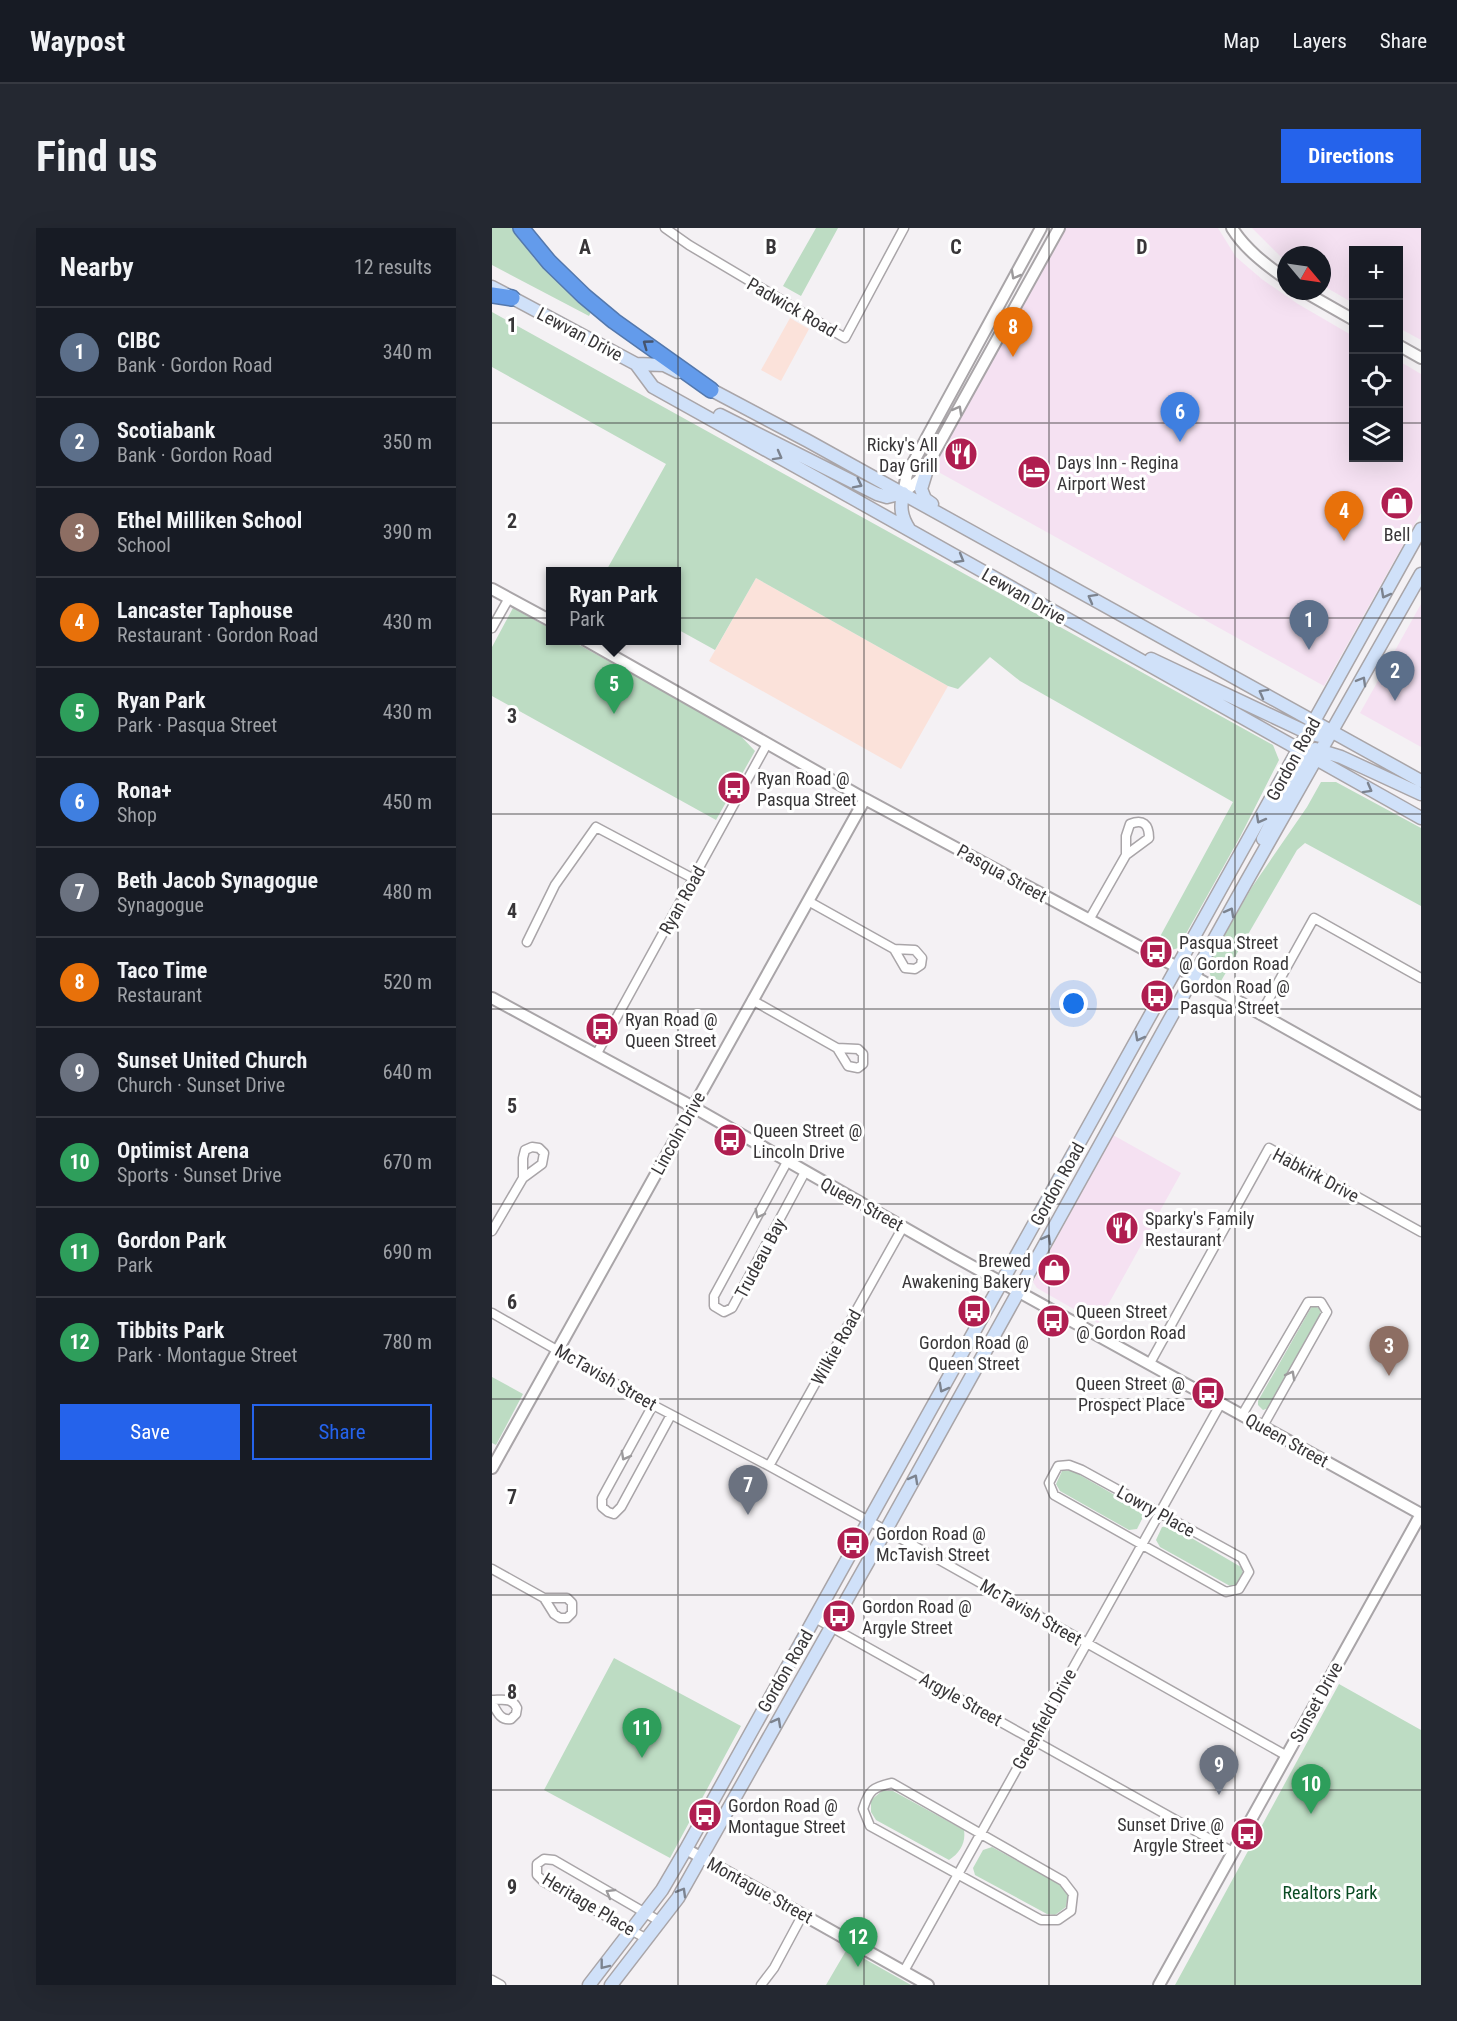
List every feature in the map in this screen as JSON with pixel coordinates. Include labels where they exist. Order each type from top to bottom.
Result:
[{"type":"highway","points":[[521,228],[549,262],[584,296],[614,321],[711,390]]},
{"type":"highway","points":[[492,295],[512,298]]},
{"type":"main road","name":"Lewvan Drive","points":[[492,287],[636,364],[654,387],[909,529],[1039,605],[1304,751]]},
{"type":"main road","name":"Lewvan Drive","points":[[636,364],[664,365],[903,493],[1421,781]]},
{"type":"main road","points":[[654,387],[711,411],[877,494],[887,497],[903,493],[901,504],[903,520],[909,529]]},
{"type":"main road","points":[[929,463],[921,489],[925,499],[991,542]]},
{"type":"main road","name":"Gordon Road","points":[[589,1985],[662,1890],[686,1849],[1177,967],[1304,751],[1314,721],[1421,529]]},
{"type":"main road","name":"Gordon Road","points":[[611,1985],[678,1898],[1421,574]]},
{"type":"main road","points":[[1039,605],[1311,734],[1327,737],[1333,732]]},
{"type":"main road","points":[[1245,884],[1249,868],[1304,751],[1341,757],[1421,794]]},
{"type":"main road","points":[[1320,755],[1421,818]]},
{"type":"street","name":"Padwick Road","points":[[665,228],[698,251],[844,338],[904,228]]},
{"type":"street","points":[[903,493],[907,474],[1041,228]]},
{"type":"street","points":[[903,493],[920,480],[1059,228]]},
{"type":"street","points":[[1232,228],[1259,258],[1277,272]]},
{"type":"street","points":[[1319,300],[1349,318]]},
{"type":"street","points":[[1403,348],[1421,358]]},
{"type":"street","points":[[492,589],[546,618]]},
{"type":"street","points":[[492,628],[509,598]]},
{"type":"street","name":"Pasqua Street","points":[[594,645],[865,799],[1194,976],[1421,1104]]},
{"type":"street","name":"Ryan Road","points":[[596,1055],[767,744]]},
{"type":"street","name":"Lincoln Drive","points":[[492,1468],[865,799]]},
{"type":"street","points":[[527,942],[555,885],[596,827],[694,879]]},
{"type":"street","points":[[1089,920],[1126,855]]},
{"type":"street","points":[[808,901],[894,949]]},
{"type":"street","points":[[1260,1015],[1314,918],[1421,978]]},
{"type":"street","name":"Queen Street","points":[[492,998],[693,1107],[903,1227],[1421,1514]]},
{"type":"street","points":[[752,1000],[837,1048]]},
{"type":"street","name":"Habkirk Drive","points":[[1150,1363],[1269,1148],[1421,1232]]},
{"type":"street","name":"Trudeau Bay","points":[[787,1162],[714,1296],[714,1306],[724,1312],[732,1308],[805,1172]]},
{"type":"street","points":[[492,1231],[523,1178]]},
{"type":"street","name":"Wilkie Road","points":[[770,1466],[903,1227]]},
{"type":"street","points":[[1242,1415],[1308,1302],[1321,1302],[1327,1312],[1263,1426]]},
{"type":"street","name":"McTavish Street","points":[[492,1313],[653,1405],[870,1521],[1287,1756]]},
{"type":"street","name":"Greenfield Drive","points":[[904,1971],[1221,1403]]},
{"type":"street","points":[[653,1405],[602,1498],[602,1507],[608,1512],[614,1514],[621,1507],[671,1414]]},
{"type":"street","name":"Lowry Place","points":[[1069,1465],[1082,1470],[1159,1514],[1242,1558],[1249,1572],[1239,1589],[1226,1592],[1141,1546],[1054,1495],[1048,1483],[1058,1467],[1069,1465]]},
{"type":"street","name":"Sunset Drive","points":[[1159,1985],[1421,1514]]},
{"type":"street","points":[[492,1569],[544,1598]]},
{"type":"street","name":"Argyle Street","points":[[815,1618],[1233,1852]]},
{"type":"street","points":[[892,1783],[1063,1881],[1073,1894],[1071,1911],[1058,1920],[1041,1920],[958,1874],[870,1826],[863,1809],[867,1797],[876,1786],[892,1783]]},
{"type":"street","name":"Montague Street","points":[[686,1849],[928,1985]]},
{"type":"street","name":"Heritage Place","points":[[647,1939],[544,1882],[537,1875],[537,1864],[544,1859],[554,1860],[661,1922]]},
{"type":"street","points":[[761,1985],[774,1968],[803,1914]]},
{"type":"street","points":[[492,1980],[501,1985]]},
{"type":"shaded area","points":[[1065,228],[1218,228],[1236,257],[1277,290],[1277,300],[1292,300],[1349,334],[1349,462],[1403,462],[1403,363],[1421,374],[1421,513],[1324,686],[933,469]]},
{"type":"shaded area","points":[[1252,228],[1421,228],[1421,340],[1403,330],[1403,246],[1349,246],[1349,301],[1331,290],[1331,246],[1277,246],[1277,253]]},
{"type":"shaded area","points":[[790,318],[809,329],[781,381],[761,370]]},
{"type":"shaded area","points":[[756,578],[948,686],[901,769],[709,661]]},
{"type":"shaded area","points":[[1421,604],[1421,747],[1360,713]]},
{"type":"shaded area","points":[[1113,1135],[1181,1173],[1098,1323],[1037,1288],[1033,1282]]},
{"type":"green space","points":[[492,228],[514,228],[534,258],[592,310],[589,316],[492,265]]},
{"type":"green space","points":[[816,228],[838,228],[801,296],[783,286]]},
{"type":"green space","points":[[492,312],[1273,745],[1279,760],[1240,837],[1178,948],[1169,951],[1156,944],[1233,802],[1020,681],[990,657],[958,689],[948,686],[756,578],[715,650],[681,631],[681,567],[608,567],[666,464],[492,367]]},
{"type":"green space","points":[[513,608],[546,626],[546,645],[579,645],[736,731],[755,751],[716,820],[492,696],[492,647]]},
{"type":"green space","points":[[1321,782],[1336,782],[1421,828],[1421,906],[1305,843],[1297,850],[1221,981],[1211,977],[1207,965],[1252,887],[1307,807]]},
{"type":"green space","points":[[1312,1306],[1320,1308],[1321,1316],[1269,1408],[1263,1410],[1258,1405],[1258,1401]]},
{"type":"green space","points":[[492,1377],[523,1394],[496,1445],[492,1443]]},
{"type":"green space","points":[[1071,1470],[1141,1510],[1143,1517],[1137,1529],[1129,1530],[1060,1491],[1056,1484],[1062,1471]]},
{"type":"green space","points":[[1171,1526],[1241,1567],[1243,1573],[1237,1585],[1230,1586],[1160,1547],[1156,1540],[1162,1527]]},
{"type":"green space","points":[[614,1658],[741,1726],[670,1858],[544,1790]]},
{"type":"green space","name":"Realtors Park","points":[[1339,1684],[1421,1730],[1421,1985],[1175,1985]]},
{"type":"green space","points":[[882,1791],[893,1791],[964,1830],[964,1839],[959,1851],[949,1860],[876,1820],[871,1812],[871,1800]]},
{"type":"green space","points":[[992,1847],[1061,1885],[1068,1895],[1066,1907],[1055,1915],[1047,1914],[975,1875],[973,1868],[983,1850]]},
{"type":"green space","points":[[847,1949],[911,1985],[826,1985]]},
{"type":"place","name":"Taco Time","points":[[1013,357]]},
{"type":"place","name":"Rona+","points":[[1180,442]]},
{"type":"place","name":"Ricky's All Day Grill","points":[[961,454]]},
{"type":"place","name":"Days Inn - Regina Airport West","points":[[1034,472]]},
{"type":"place","name":"Bell","points":[[1397,503]]},
{"type":"place","name":"Lancaster Taphouse","points":[[1344,541]]},
{"type":"place","name":"CIBC","points":[[1309,650]]},
{"type":"place","name":"Scotiabank","points":[[1395,701]]},
{"type":"place","name":"Ryan Park","points":[[614,714]]},
{"type":"place","name":"Ryan Road @ Pasqua Street","points":[[734,788]]},
{"type":"place","name":"Pasqua Street @ Gordon Road","points":[[1156,952]]},
{"type":"place","name":"Gordon Road @ Pasqua Street","points":[[1157,996]]},
{"type":"place","name":"Ryan Road @ Queen Street","points":[[602,1029]]},
{"type":"place","name":"Queen Street @ Lincoln Drive","points":[[730,1140]]},
{"type":"place","name":"Sparky's Family Restaurant","points":[[1122,1228]]},
{"type":"place","name":"Brewed Awakening Bakery","points":[[1054,1270]]},
{"type":"place","name":"Gordon Road @ Queen Street","points":[[974,1311]]},
{"type":"place","name":"Queen Street @ Gordon Road","points":[[1053,1321]]},
{"type":"place","name":"Ethel Milliken School","points":[[1389,1376]]},
{"type":"place","name":"Queen Street @ Prospect Place","points":[[1208,1393]]},
{"type":"place","name":"Beth Jacob Synagogue","points":[[748,1515]]},
{"type":"place","name":"Gordon Road @ McTavish Street","points":[[853,1543]]},
{"type":"place","name":"Gordon Road @ Argyle Street","points":[[839,1616]]},
{"type":"place","name":"Gordon Park","points":[[642,1758]]},
{"type":"place","name":"Sunset United Church","points":[[1219,1795]]},
{"type":"place","name":"Optimist Arena","points":[[1311,1814]]},
{"type":"place","name":"Gordon Road @ Montague Street","points":[[705,1815]]},
{"type":"place","name":"Sunset Drive @ Argyle Street","points":[[1247,1834]]},
{"type":"place","name":"Tibbits Park","points":[[858,1967]]}]
